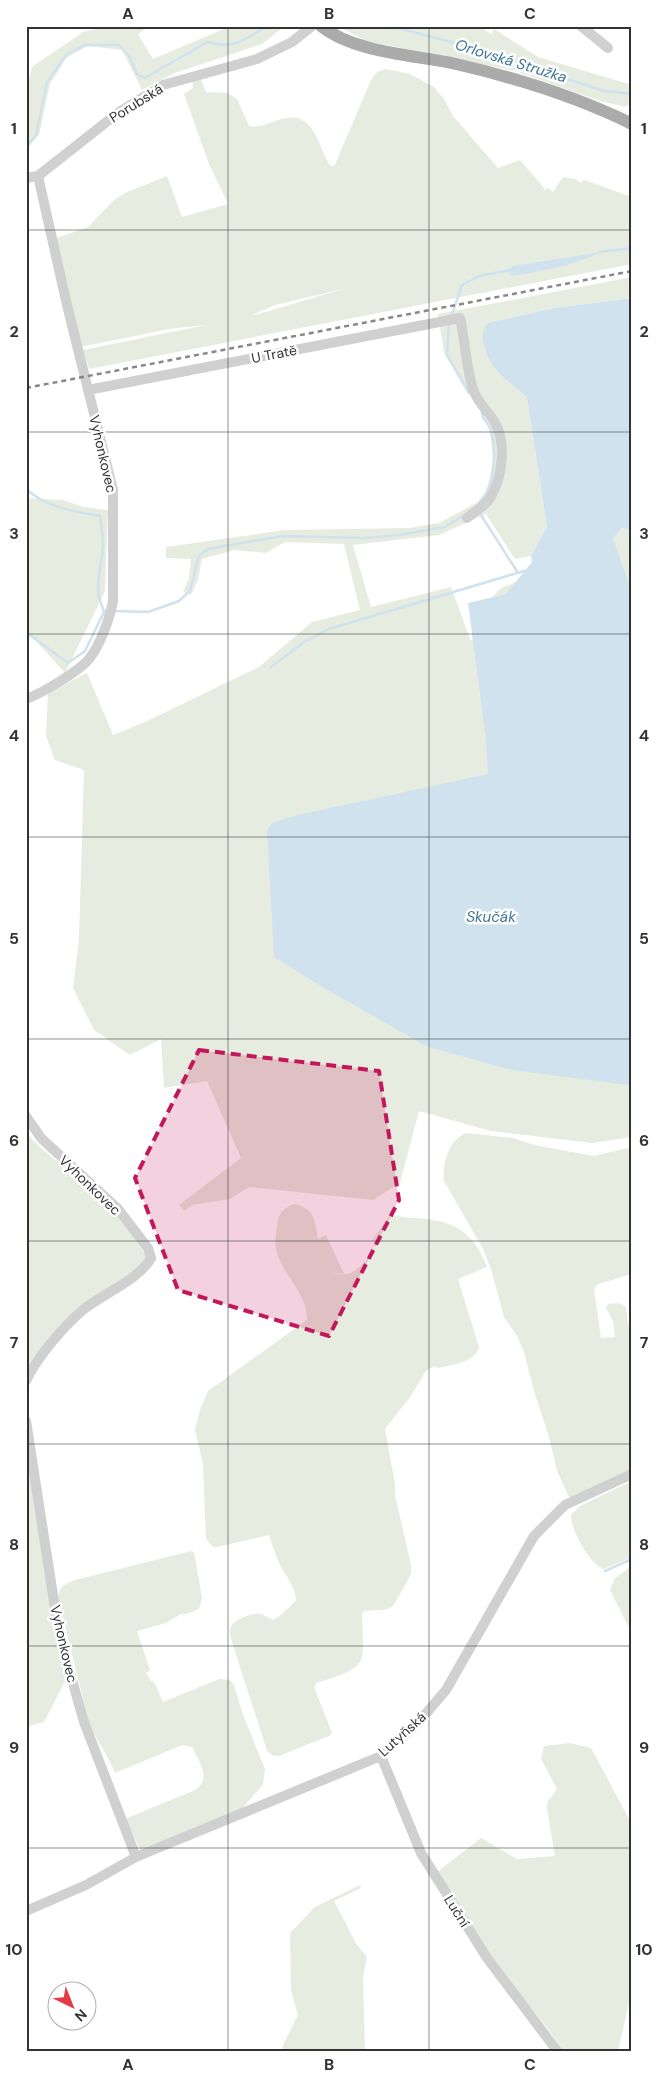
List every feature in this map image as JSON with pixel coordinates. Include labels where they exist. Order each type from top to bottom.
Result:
[{"type":"main road","points":[[321,26],[365,48],[454,64],[529,82],[603,109],[632,124]]},
{"type":"street","name":"Porubská","points":[[26,178],[38,176],[119,112],[162,85],[257,59],[292,42],[312,26]]},
{"type":"street","points":[[581,26],[608,48]]},
{"type":"street","name":"Vyhonkovec","points":[[26,699],[76,670],[90,658],[110,617],[112,605],[113,490],[38,176]]},
{"type":"street","name":"U Tratě","points":[[88,390],[458,318],[474,391],[494,422],[502,444],[499,472],[490,499],[470,516]]},
{"type":"street","name":"Vyhonkovec","points":[[26,1116],[41,1138],[118,1209],[148,1248],[151,1258],[144,1268],[84,1310],[42,1353],[26,1381]]},
{"type":"street","name":"Vyhonkovec","points":[[26,1422],[59,1634],[84,1722],[136,1857]]},
{"type":"street","name":"Lutyňská","points":[[26,1911],[86,1885],[136,1857],[381,1756],[417,1724],[446,1690],[534,1536],[565,1505],[632,1474]]},
{"type":"street","name":"Luční","points":[[381,1756],[421,1853],[487,1958],[558,2052]]},
{"type":"highlighted area","points":[[199,1050],[379,1071],[399,1200],[329,1336],[178,1290],[135,1178]]},
{"type":"shaded area","points":[[109,26],[149,26],[138,34],[153,59],[231,26],[285,26],[262,44],[175,73],[142,90],[122,50],[88,46],[66,58],[50,84],[39,135],[26,149],[26,91],[32,67],[83,32]]},
{"type":"shaded area","points":[[337,26],[478,26],[491,34],[494,29],[538,57],[629,84],[632,80],[632,102],[626,107],[600,101],[515,71],[367,41]]},
{"type":"shaded area","points":[[386,69],[410,74],[434,87],[444,99],[453,116],[498,168],[520,160],[545,189],[543,192],[548,188],[553,192],[563,177],[575,179],[581,183],[584,180],[632,197],[632,264],[89,369],[83,350],[206,325],[169,329],[80,347],[57,238],[88,227],[114,200],[125,193],[167,176],[182,217],[228,204],[209,164],[184,94],[193,88],[192,80],[200,77],[206,92],[227,93],[237,99],[249,126],[262,125],[287,118],[297,118],[305,121],[316,135],[329,164],[334,167],[371,80],[377,72]],"holes":[[[343,289],[252,315],[275,305]]]},
{"type":"shaded area","points":[[632,277],[632,298],[554,308],[488,323],[518,389],[527,396],[547,527],[531,556],[515,559],[486,514],[439,535],[353,545],[371,607],[451,587],[471,641],[486,604],[501,588],[598,550],[615,547],[613,538],[622,528],[632,531],[632,1076],[628,1085],[632,1085],[632,1137],[592,1143],[491,1131],[419,1111],[400,1183],[373,1200],[249,1187],[230,1199],[192,1205],[184,1211],[179,1205],[241,1158],[207,1081],[164,1088],[161,1039],[130,1055],[94,1030],[73,988],[79,939],[84,770],[55,760],[46,736],[48,693],[87,673],[113,735],[145,722],[259,667],[312,622],[360,610],[344,544],[285,542],[266,553],[235,550],[202,559],[198,580],[191,595],[183,592],[189,578],[191,559],[166,558],[166,547],[285,530],[409,528],[439,523],[478,502],[488,489],[493,458],[489,423],[444,353],[438,314]]},
{"type":"shaded area","points":[[26,498],[63,500],[83,507],[108,510],[105,591],[65,673],[35,640],[26,635]]},
{"type":"shaded area","points":[[26,1133],[74,1176],[81,1187],[91,1192],[95,1201],[101,1198],[124,1222],[147,1257],[146,1262],[88,1303],[26,1374],[26,1246],[28,1245],[26,1245]]},
{"type":"shaded area","points":[[466,1133],[513,1138],[534,1145],[594,1156],[632,1147],[632,1274],[599,1284],[594,1289],[601,1338],[615,1337],[613,1321],[606,1308],[608,1304],[618,1303],[626,1307],[628,1324],[632,1332],[632,1469],[574,1497],[569,1497],[557,1471],[524,1352],[517,1336],[504,1317],[491,1269],[483,1249],[444,1181],[444,1167],[448,1153],[455,1141]]},
{"type":"shaded area","points":[[294,1204],[306,1208],[310,1212],[316,1226],[318,1239],[326,1235],[344,1274],[333,1273],[340,1275],[347,1274],[358,1269],[363,1264],[375,1247],[373,1239],[390,1215],[430,1219],[452,1225],[468,1236],[487,1267],[458,1279],[479,1347],[477,1352],[463,1362],[438,1368],[434,1366],[426,1371],[410,1397],[385,1429],[395,1484],[395,1495],[411,1565],[410,1576],[392,1607],[382,1610],[364,1611],[362,1614],[363,1645],[360,1662],[346,1673],[316,1683],[314,1687],[332,1733],[331,1735],[279,1756],[274,1756],[267,1751],[231,1639],[230,1629],[236,1621],[254,1614],[261,1614],[273,1620],[296,1600],[295,1595],[292,1585],[279,1563],[269,1535],[217,1547],[213,1547],[206,1539],[203,1464],[195,1430],[200,1410],[208,1391],[307,1320],[304,1302],[280,1261],[276,1247],[280,1215],[287,1207]]},
{"type":"shaded area","points":[[26,1424],[66,1679],[44,1722],[26,1727]]},
{"type":"shaded area","points":[[632,1481],[632,1557],[604,1569],[593,1561],[582,1546],[574,1529],[571,1515],[580,1506]]},
{"type":"shaded area","points":[[191,1551],[194,1552],[202,1598],[199,1609],[181,1614],[166,1623],[137,1631],[150,1670],[146,1673],[151,1681],[154,1682],[163,1702],[219,1679],[230,1680],[234,1685],[243,1715],[265,1769],[263,1784],[243,1808],[141,1851],[125,1819],[195,1790],[203,1781],[201,1764],[192,1747],[182,1745],[115,1773],[89,1723],[58,1597],[63,1586],[75,1580]]},
{"type":"shaded area","points":[[632,1566],[632,1634],[610,1590],[615,1578]]},
{"type":"shaded area","points":[[570,1743],[591,1748],[629,1819],[632,1819],[632,1997],[630,1998],[618,2052],[564,2052],[549,2030],[495,1964],[436,1873],[481,1838],[517,1859],[555,1856],[547,1809],[548,1799],[557,1789],[541,1759],[544,1746]]},
{"type":"shaded area","points":[[360,1885],[361,1888],[334,1901],[357,1945],[367,1957],[363,1977],[365,2052],[284,2052],[282,2047],[298,2015],[291,1990],[290,1933],[315,1907]]},
{"type":"water","points":[[602,252],[579,261],[546,270],[511,276],[508,271],[512,266]]},
{"type":"water","name":"Skučák","points":[[632,298],[632,531],[622,528],[613,538],[632,593],[632,1085],[628,1085],[512,1070],[428,1047],[274,957],[267,830],[272,823],[298,815],[488,774],[486,739],[468,603],[506,594],[532,562],[531,556],[547,527],[527,397],[495,369],[484,345],[484,330],[488,323],[554,308]]},
{"type":"waterway","name":"Orlovská Stružka","points":[[26,148],[36,135],[47,82],[67,54],[85,45],[119,45],[129,56],[137,74],[145,78],[207,42],[225,45],[232,44],[245,40],[266,26]]},
{"type":"waterway","name":"Orlovská Stružka","points":[[390,26],[459,44],[604,91],[632,94]]},
{"type":"waterway","points":[[599,252],[632,248]]},
{"type":"waterway","points":[[451,317],[462,285],[479,276],[510,270]]},
{"type":"waterway","points":[[449,322],[447,355],[469,393]]},
{"type":"waterway","points":[[480,502],[487,492],[491,481],[494,462],[491,432],[483,418],[482,412]]},
{"type":"waterway","points":[[26,489],[52,505],[100,516],[103,544],[98,585],[100,602],[104,611],[109,611]]},
{"type":"waterway","points":[[479,512],[518,573],[527,570]]},
{"type":"waterway","points":[[114,611],[148,612],[179,601],[190,591],[199,556],[208,549],[282,536],[365,538],[399,535],[445,527],[463,516]]},
{"type":"waterway","points":[[271,667],[304,642],[329,629],[517,573]]},
{"type":"waterway","points":[[26,632],[68,663],[85,651],[104,612]]},
{"type":"waterway","points":[[605,1571],[632,1559]]},
{"type":"railway","points":[[26,388],[632,271]]}]
